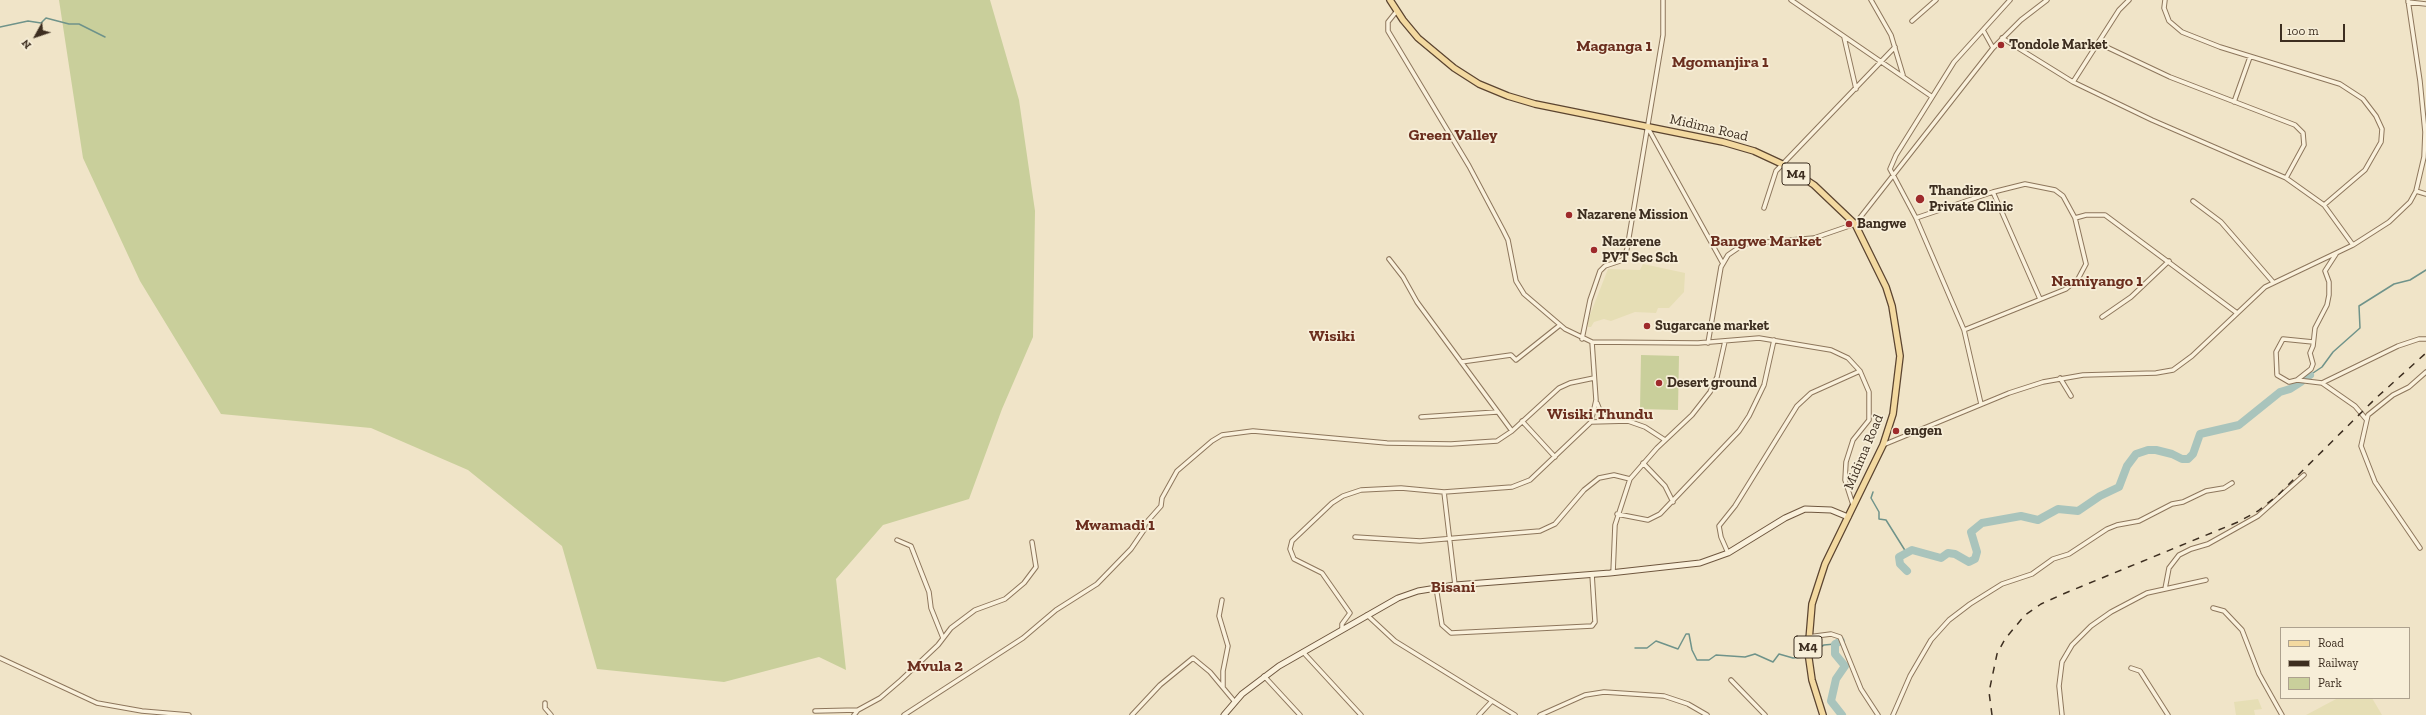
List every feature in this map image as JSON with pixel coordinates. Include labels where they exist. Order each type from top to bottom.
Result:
[{"type":"main road","name":"Midima Road","points":[[1390,0],[1396,12],[1418,38],[1437,55],[1466,76],[1491,89],[1534,104],[1723,142],[1754,151],[1782,164],[1814,185],[1855,224],[1886,287],[1892,306],[1900,356],[1893,414],[1883,445],[1825,564],[1815,591],[1808,637],[1812,680],[1823,715]]},
{"type":"street","points":[[1582,339],[1590,300],[1600,271],[1605,266],[1623,260],[1626,255],[1664,28],[1663,0]]},
{"type":"street","points":[[1791,0],[1881,62],[1903,75],[1931,96]]},
{"type":"street","points":[[1871,0],[1891,35],[1903,75]]},
{"type":"street","points":[[1912,21],[1936,0]]},
{"type":"street","points":[[1981,404],[1964,330],[1916,218],[1890,170],[1896,155],[1931,96],[1954,62],[2010,0]]},
{"type":"street","points":[[1722,262],[1744,244],[1814,238],[1855,224],[1993,48],[2002,38],[2047,0]]},
{"type":"street","points":[[2073,82],[2119,10],[2129,0]]},
{"type":"street","points":[[2165,0],[2164,8],[2169,21],[2182,32],[2250,57],[2340,84],[2362,99],[2376,116],[2382,136],[2371,162],[2357,178],[2324,205]]},
{"type":"street","points":[[1883,445],[1981,404],[2026,387],[2060,378],[2083,375],[2156,373],[2172,370],[2192,356],[2261,290],[2273,282],[2353,245],[2389,222],[2410,202],[2416,191],[2425,157],[2425,132],[2420,81],[2408,1],[2426,4]]},
{"type":"street","points":[[1396,12],[1388,22],[1388,31],[1469,166],[1503,230],[1508,240],[1516,281],[1524,294],[1560,325],[1582,339],[1592,342],[1708,343],[1749,338],[1774,340],[1831,350],[1848,358],[1860,372],[1870,392],[1868,420],[1853,440],[1848,451],[1844,472],[1846,488],[1853,506]]},
{"type":"street","points":[[1983,30],[1993,48]]},
{"type":"street","points":[[1844,37],[1856,89]]},
{"type":"street","points":[[2002,38],[2073,82],[2152,120],[2286,178],[2324,205],[2353,245]]},
{"type":"street","points":[[2098,43],[2170,77],[2295,125],[2303,133],[2304,145],[2286,178]]},
{"type":"street","points":[[1764,208],[1772,176],[1895,47]]},
{"type":"street","points":[[2234,102],[2250,57]]},
{"type":"street","points":[[2420,81],[2426,82]]},
{"type":"street","points":[[1648,128],[1722,262],[1708,343]]},
{"type":"street","points":[[1916,218],[1993,192],[2025,184],[2055,190],[2063,196],[2075,218],[2086,264],[2078,279],[2070,285],[2040,299],[1964,330]]},
{"type":"street","points":[[2416,191],[2426,194]]},
{"type":"street","points":[[1993,192],[2040,299]]},
{"type":"street","points":[[2193,201],[2221,222],[2273,282]]},
{"type":"street","points":[[2075,218],[2086,215],[2105,215],[2169,261],[2237,313]]},
{"type":"street","points":[[2297,380],[2311,369],[2313,364],[2310,353],[2317,323],[2327,306],[2329,295],[2329,282],[2325,271],[2336,253]]},
{"type":"street","points":[[1389,259],[1399,272],[1417,302],[1512,431]]},
{"type":"street","points":[[2102,317],[2132,297],[2169,261]]},
{"type":"street","points":[[1461,362],[1511,355],[1516,360],[1560,325]]},
{"type":"street","points":[[2313,342],[2286,338],[2283,339],[2277,346],[2275,358],[2277,375],[2289,382],[2297,380],[2322,383],[2355,406],[2366,419]]},
{"type":"street","points":[[2322,383],[2398,346],[2419,339],[2426,339]]},
{"type":"street","points":[[1617,514],[1648,520],[1660,514],[1739,431],[1749,416],[1764,385],[1774,340]]},
{"type":"street","points":[[1612,573],[1613,537],[1617,514],[1630,479],[1665,440],[1692,415],[1710,392],[1717,377],[1725,341]]},
{"type":"street","points":[[1592,342],[1596,400],[1601,413],[1610,420]]},
{"type":"street","points":[[1728,553],[1721,537],[1719,526],[1735,506],[1797,406],[1811,393],[1860,372]]},
{"type":"street","points":[[2420,548],[2375,482],[2361,446],[2366,419],[2372,411],[2393,395],[2410,387],[2426,372]]},
{"type":"street","points":[[904,715],[1023,638],[1056,610],[1097,584],[1131,549],[1144,530],[1146,524],[1161,506],[1162,498],[1177,471],[1212,441],[1222,435],[1253,431],[1386,442],[1451,444],[1497,441],[1512,431],[1559,388],[1570,382],[1594,378]]},
{"type":"street","points":[[2060,378],[2071,396]]},
{"type":"street","points":[[1342,629],[1342,624],[1350,613],[1322,573],[1294,559],[1290,549],[1292,540],[1332,503],[1350,493],[1382,488],[1444,492],[1518,486],[1530,480],[1591,422],[1596,400]]},
{"type":"street","points":[[1421,417],[1497,412]]},
{"type":"street","points":[[1591,422],[1610,420],[1637,423],[1665,440]]},
{"type":"street","points":[[1522,421],[1555,457]]},
{"type":"street","points":[[1644,463],[1665,486],[1673,502]]},
{"type":"street","points":[[1355,537],[1420,541],[1545,530],[1555,524],[1584,490],[1599,478],[1614,475],[1630,479]]},
{"type":"street","points":[[2165,589],[2169,568],[2179,555],[2191,549],[2208,544],[2258,516],[2304,475]]},
{"type":"street","points":[[1893,715],[1910,676],[1931,640],[1949,620],[1970,604],[2002,584],[2032,574],[2053,559],[2069,554],[2107,529],[2117,525],[2139,521],[2172,504],[2183,502],[2206,491],[2224,488],[2232,483]]},
{"type":"street","points":[[1444,492],[1448,538],[1455,585]]},
{"type":"street","points":[[1224,715],[1235,702],[1264,676],[1342,629],[1406,595],[1436,587],[1612,573],[1693,564],[1728,553],[1785,518],[1805,509],[1831,510],[1848,517]]},
{"type":"street","points":[[897,540],[911,546],[929,592],[931,608],[943,638]]},
{"type":"street","points":[[854,715],[858,710],[880,698],[921,661],[943,638],[949,629],[974,610],[1005,598],[1024,583],[1036,567],[1032,542]]},
{"type":"street","points":[[1436,587],[1442,625],[1451,634],[1592,626],[1595,622],[1592,574]]},
{"type":"street","points":[[2062,715],[2059,686],[2062,662],[2072,645],[2091,626],[2111,612],[2148,593],[2206,580]]},
{"type":"street","points":[[1222,600],[1219,616],[1228,646],[1223,671],[1224,688]]},
{"type":"street","points":[[2214,608],[2224,611],[2242,630],[2259,674],[2282,715]]},
{"type":"street","points":[[1367,615],[1395,641],[1515,715]]},
{"type":"street","points":[[1808,637],[1831,634],[1840,637],[1861,689],[1878,715]]},
{"type":"street","points":[[1303,652],[1361,715]]},
{"type":"street","points":[[0,658],[97,703],[142,711],[189,715]]},
{"type":"street","points":[[1132,715],[1160,685],[1193,658],[1210,672],[1235,702]]},
{"type":"street","points":[[2131,668],[2140,671],[2168,715]]},
{"type":"street","points":[[1264,676],[1300,715]]},
{"type":"street","points":[[1731,680],[1764,714]]},
{"type":"street","points":[[1540,715],[1585,695],[1604,692],[1664,696],[1688,704],[1707,715]]},
{"type":"street","points":[[1479,715],[1492,701]]},
{"type":"street","points":[[545,703],[545,708],[551,715]]},
{"type":"street","points":[[815,711],[858,710]]},
{"type":"shaded area","points":[[1643,264],[1685,273],[1684,292],[1669,308],[1658,308],[1656,313],[1635,312],[1611,321],[1604,319],[1594,322],[1591,327],[1588,327],[1588,320],[1608,269],[1640,270]]},
{"type":"shaded area","points":[[2258,699],[2262,709],[2254,710],[2255,715],[2236,715],[2234,702]]},
{"type":"shaded area","points":[[2336,699],[2373,699],[2382,715],[2306,715]]},
{"type":"green space","points":[[59,0],[990,0],[1019,100],[1035,211],[1033,337],[1002,409],[969,499],[883,525],[836,579],[846,670],[819,657],[724,682],[597,669],[562,546],[468,470],[371,428],[221,414],[140,281],[83,158]]},
{"type":"green space","name":"Desert ground","points":[[1641,355],[1679,356],[1678,410],[1640,409]]},
{"type":"waterway","points":[[0,27],[28,21],[41,23],[46,18],[69,24],[79,24],[105,37]]},
{"type":"waterway","points":[[2310,375],[2322,367],[2333,352],[2360,328],[2359,306],[2394,284],[2410,280],[2426,270]]},
{"type":"waterway","points":[[2304,379],[2310,375]]},
{"type":"waterway","points":[[1907,571],[1900,564],[1899,557],[1912,550],[1941,558],[1948,553],[1955,554],[1969,562],[1975,559],[1977,552],[1971,532],[1982,523],[2021,516],[2038,520],[2058,509],[2078,511],[2100,496],[2119,487],[2127,466],[2136,454],[2148,450],[2156,450],[2172,454],[2182,459],[2188,459],[2193,454],[2200,434],[2239,425],[2280,392],[2290,389],[2301,382]]},
{"type":"waterway","points":[[1873,492],[1871,498],[1879,512],[1879,519],[1886,520],[1906,552]]},
{"type":"waterway","points":[[1635,648],[1647,648],[1656,641],[1678,649],[1686,634],[1689,634],[1692,650],[1697,660],[1709,660],[1716,655],[1745,657],[1755,654],[1773,662],[1779,654],[1793,658],[1805,657]]},
{"type":"waterway","points":[[1841,641],[1835,644],[1835,654],[1845,666],[1836,679],[1831,701],[1842,715]]},
{"type":"waterway","points":[[1812,652],[1824,645],[1835,644]]},
{"type":"railway","points":[[1992,715],[1989,692],[1997,654],[2005,639],[2025,615],[2041,604],[2063,594],[2238,522],[2258,511],[2278,495],[2375,399],[2426,353]]},
{"type":"place","name":"Tondole Market","points":[[2001,45]]},
{"type":"place","name":"Thandizo Private Clinic","points":[[1920,199]]},
{"type":"place","name":"Nazarene Mission","points":[[1569,215]]},
{"type":"place","name":"Bangwe","points":[[1849,224]]},
{"type":"place","name":"Nazerene PVT Sec Sch","points":[[1594,250]]},
{"type":"place","name":"Sugarcane market","points":[[1647,326]]},
{"type":"place","name":"Desert ground","points":[[1659,383]]},
{"type":"place","name":"engen","points":[[1896,431]]},
{"type":"district","name":"Maganga 1","points":[[1614,46]]},
{"type":"district","name":"Mgomanjira 1","points":[[1720,62]]},
{"type":"district","name":"Green Valley","points":[[1453,135]]},
{"type":"district","name":"Bangwe Market","points":[[1766,241]]},
{"type":"district","name":"Namiyango 1","points":[[2097,281]]},
{"type":"district","name":"Wisiki","points":[[1332,336]]},
{"type":"district","name":"Wisiki Thundu","points":[[1600,414]]},
{"type":"district","name":"Mwamadi 1","points":[[1115,525]]},
{"type":"district","name":"Bisani","points":[[1453,587]]},
{"type":"district","name":"Mvula 2","points":[[935,666]]}]
